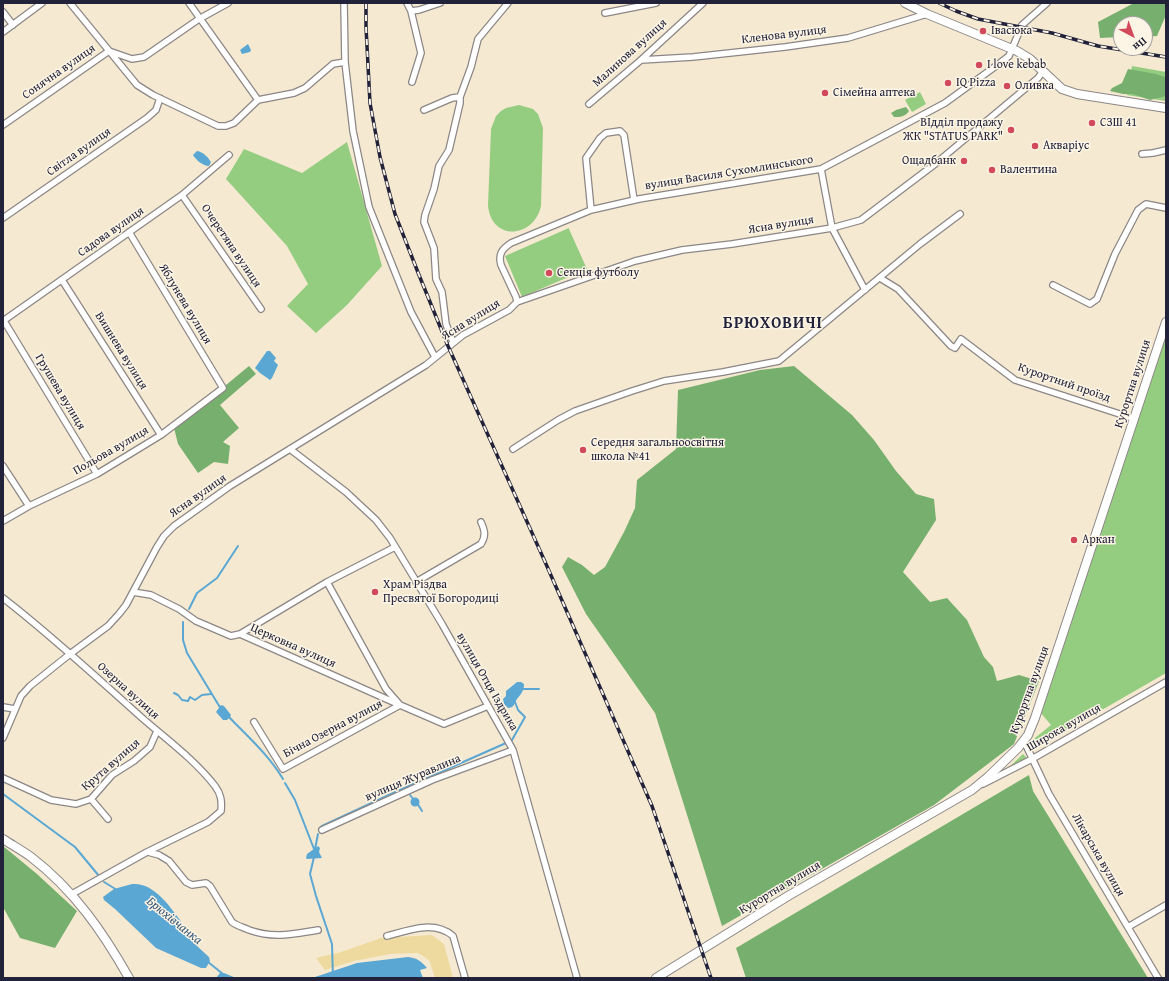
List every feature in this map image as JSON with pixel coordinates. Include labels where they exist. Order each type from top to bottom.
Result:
[{"type":"main road","points":[[905,3],[927,14],[1013,49],[1026,56],[1062,89],[1077,94],[1166,108]]},
{"type":"main road","name":"Курортна вулиця","points":[[656,978],[788,896],[972,790],[1012,755],[1024,741],[1035,718],[1166,322]]},
{"type":"main road","points":[[3,839],[31,857],[52,874],[72,894],[109,943],[130,978]]},
{"type":"street","points":[[3,32],[42,3]]},
{"type":"street","points":[[70,3],[137,85],[153,95],[218,126],[234,124],[258,100],[294,93],[305,88],[333,64],[345,62]]},
{"type":"street","points":[[189,3],[258,100]]},
{"type":"street","points":[[109,51],[132,59],[144,57],[200,19],[228,3]]},
{"type":"street","points":[[344,3],[345,62],[353,131],[369,207],[411,312],[435,357]]},
{"type":"street","points":[[407,3],[411,11],[421,54],[412,82]]},
{"type":"street","points":[[411,11],[440,3]]},
{"type":"street","points":[[453,342],[446,324],[442,292],[436,279],[434,248],[424,222],[425,215],[434,189],[439,166],[449,150],[460,103],[460,97],[471,67],[478,39],[508,3]]},
{"type":"street","points":[[605,13],[656,3]]},
{"type":"street","name":"Малинова вулиця","points":[[589,104],[641,60],[703,3]]},
{"type":"street","points":[[1013,49],[1022,25],[1047,3]]},
{"type":"street","points":[[3,12],[13,25]]},
{"type":"street","name":"Кленова вулиця","points":[[641,60],[784,47],[848,38],[927,14]]},
{"type":"street","name":"вулиця Василя Сухомлинського","points":[[517,302],[501,265],[500,255],[504,248],[511,243],[591,210],[634,200],[822,169],[951,99],[1005,60],[1013,49]]},
{"type":"street","name":"Сонячна вулиця","points":[[3,125],[109,51]]},
{"type":"street","name":"Ясна вулиця","points":[[3,738],[21,696],[30,686],[108,626],[126,605],[157,547],[164,536],[174,526],[230,486],[426,365],[453,342],[509,310],[517,302],[635,261],[682,250],[732,244],[832,228],[861,220],[951,152],[1038,78],[1043,71]]},
{"type":"street","points":[[424,110],[452,98],[460,97]]},
{"type":"street","name":"Світла вулиця","points":[[3,218],[147,118],[156,110],[160,98]]},
{"type":"street","points":[[591,210],[586,158],[600,138],[606,133],[620,131],[624,135],[634,200]]},
{"type":"street","points":[[1142,154],[1166,150]]},
{"type":"street","name":"Садова вулиця","points":[[3,321],[182,194],[229,155]]},
{"type":"street","points":[[822,169],[832,228],[865,290]]},
{"type":"street","name":"Очеретяна вулиця","points":[[182,194],[261,309]]},
{"type":"street","points":[[1053,285],[1090,304],[1094,302],[1097,299],[1115,254],[1138,210],[1146,204],[1166,208]]},
{"type":"street","points":[[513,449],[558,420],[614,396],[664,381],[723,372],[779,361],[960,214]]},
{"type":"street","name":"Яблунева вулиця","points":[[129,232],[223,388]]},
{"type":"street","name":"Курортний проїзд","points":[[880,278],[898,289],[951,346],[955,348],[961,339],[1016,380],[1135,419]]},
{"type":"street","name":"Вишнева вулиця","points":[[62,280],[161,434]]},
{"type":"street","name":"Грушева вулиця","points":[[3,321],[97,474]]},
{"type":"street","name":"Польова вулиця","points":[[3,521],[29,506],[97,474],[161,434],[223,388]]},
{"type":"street","name":"вулиця Отця Іздрика","points":[[290,449],[346,492],[376,520],[390,538],[513,750],[577,978]]},
{"type":"street","points":[[3,466],[29,506]]},
{"type":"street","points":[[416,582],[481,544],[485,538],[485,530],[481,522]]},
{"type":"street","points":[[240,634],[327,582],[395,547]]},
{"type":"street","points":[[327,582],[386,689],[400,706]]},
{"type":"street","name":"Церковна вулиця","points":[[133,592],[152,595],[179,609],[196,621],[231,636],[240,634],[400,706],[444,724],[488,706]]},
{"type":"street","name":"Озерна вулиця","points":[[3,598],[70,654],[157,731],[175,744],[204,772],[216,787],[222,799],[221,811],[208,822],[148,852]]},
{"type":"street","name":"Широка вулиця","points":[[972,790],[1032,759],[1166,682]]},
{"type":"street","name":"Бічна Озерна вулиця","points":[[254,722],[283,769],[400,706]]},
{"type":"street","points":[[3,707],[15,709]]},
{"type":"street","name":"Крута вулиця","points":[[3,778],[40,796],[60,803],[76,804],[91,799],[112,775],[150,747],[157,731]]},
{"type":"street","name":"Лікарська вулиця","points":[[1024,741],[1049,794],[1158,978]]},
{"type":"street","name":"вулиця Журавлина","points":[[322,830],[432,780],[513,750]]},
{"type":"street","points":[[91,799],[108,819]]},
{"type":"street","points":[[72,894],[148,852],[159,855],[169,861],[186,882],[192,885],[206,883],[210,886],[232,922],[236,925],[266,935],[276,936],[318,930]]},
{"type":"street","points":[[1128,927],[1166,905]]},
{"type":"street","points":[[387,936],[434,927],[448,932],[453,936],[465,978]]},
{"type":"green space","points":[[1134,3],[1166,3],[1166,15],[1157,36],[1153,36],[1153,16],[1113,16],[1113,37],[1100,38],[1098,22]]},
{"type":"green space","points":[[1132,66],[1166,72],[1166,101],[1127,95]]},
{"type":"green space","points":[[1128,69],[1165,77],[1166,96],[1150,100],[1133,94],[1123,94],[1110,91],[1112,88],[1122,83]]},
{"type":"green space","points":[[920,92],[926,104],[912,112],[905,100]]},
{"type":"green space","points":[[519,105],[533,109],[538,114],[543,128],[541,206],[537,217],[530,225],[522,230],[513,232],[497,226],[491,218],[488,206],[491,129],[496,116],[501,111],[506,108]]},
{"type":"green space","points":[[906,107],[909,111],[904,116],[894,117],[891,113],[896,110]]},
{"type":"green space","points":[[347,142],[382,266],[347,305],[316,333],[287,306],[308,284],[287,246],[226,179],[244,149],[302,173]]},
{"type":"green space","points":[[569,228],[587,269],[522,297],[505,256]]},
{"type":"green space","points":[[1166,332],[1166,673],[1034,749],[1030,742],[1051,725],[1040,712],[1109,508]]},
{"type":"green space","points":[[249,366],[256,374],[220,405],[239,428],[223,442],[230,446],[228,464],[214,462],[198,473],[178,444],[174,428]]},
{"type":"green space","points":[[794,366],[852,415],[874,440],[896,471],[916,494],[934,499],[936,520],[903,572],[930,602],[947,598],[967,620],[984,657],[993,667],[997,681],[1019,675],[1039,681],[1014,744],[934,805],[722,926],[655,713],[586,614],[562,567],[568,557],[582,565],[594,575],[605,567],[635,508],[637,480],[676,449],[678,390],[760,370]]},
{"type":"green space","points":[[1023,754],[1026,757],[1025,760],[1005,771]]},
{"type":"green space","points":[[1029,775],[1033,791],[1148,978],[746,978],[736,948]]},
{"type":"green space","points":[[3,846],[37,874],[77,911],[55,948],[20,938],[3,907]]},
{"type":"sand","points":[[432,935],[444,944],[453,978],[435,978],[429,960],[418,953],[390,954],[354,961],[325,970],[316,958],[341,952],[381,938]]},
{"type":"water","points":[[248,44],[251,50],[250,52],[242,54],[240,50]]},
{"type":"water","points":[[197,151],[208,158],[211,162],[209,166],[202,164],[194,157],[193,155]]},
{"type":"water","points":[[267,351],[270,351],[276,358],[274,361],[278,365],[270,380],[255,368]]},
{"type":"water","points":[[517,682],[524,684],[523,691],[514,705],[508,708],[504,704],[503,699],[506,696],[506,691]]},
{"type":"water","points":[[221,705],[224,706],[231,715],[227,720],[223,720],[216,712]]},
{"type":"water","points":[[415,797],[420,802],[415,807],[410,802]]},
{"type":"water","points":[[318,846],[320,848],[319,852],[322,858],[307,859],[307,854]]},
{"type":"water","points":[[132,884],[140,884],[147,887],[166,901],[184,926],[189,937],[209,957],[210,961],[206,968],[201,968],[156,948],[104,900],[103,897],[114,889]]},
{"type":"water","points":[[408,957],[419,960],[427,968],[420,970],[423,978],[312,978],[357,963]]},
{"type":"water","points":[[220,973],[224,973],[236,978],[216,978]]},
{"type":"waterway","points":[[189,609],[197,593],[217,578],[238,546]]},
{"type":"waterway","points":[[183,622],[183,640],[187,653],[221,709]]},
{"type":"waterway","points":[[522,689],[539,689]]},
{"type":"waterway","points":[[174,693],[182,700],[188,701],[190,697],[195,700],[202,695],[211,694]]},
{"type":"waterway","points":[[512,740],[525,717],[518,710],[515,702]]},
{"type":"waterway","points":[[228,716],[264,754],[283,779]]},
{"type":"waterway","points":[[319,829],[322,826],[391,794],[506,743]]},
{"type":"waterway","points":[[285,783],[295,800],[314,849]]},
{"type":"waterway","name":"Брюхівчанка","points":[[3,794],[75,847],[99,876]]},
{"type":"waterway","points":[[410,795],[414,800]]},
{"type":"waterway","points":[[417,803],[422,811]]},
{"type":"waterway","points":[[315,849],[318,834]]},
{"type":"waterway","points":[[314,857],[310,874],[332,944],[333,978]]},
{"type":"waterway","name":"Брюхівчанка","points":[[104,882],[117,890]]},
{"type":"waterway","name":"Брюхівчанка","points":[[208,962],[223,974]]},
{"type":"railway","points":[[366,3],[370,103],[380,157],[395,214],[448,346],[546,564],[652,806],[711,978]]},
{"type":"railway","points":[[939,3],[978,19],[1052,33],[1098,46],[1166,57]]},
{"type":"place","name":"Івасюка","points":[[983,31]]},
{"type":"place","name":"I love kebab","points":[[979,65]]},
{"type":"place","name":"IQ Pizza","points":[[948,83]]},
{"type":"place","name":"Оливка","points":[[1007,86]]},
{"type":"place","name":"Сімейна аптека","points":[[825,93]]},
{"type":"place","name":"СЗШ 41","points":[[1092,123]]},
{"type":"place","name":"ВІдділ продажу ЖК \"STATUS PARK\"","points":[[1011,130]]},
{"type":"place","name":"Акваріус","points":[[1035,146]]},
{"type":"place","name":"Ощадбанк","points":[[964,161]]},
{"type":"place","name":"Валентина","points":[[992,170]]},
{"type":"place","name":"Секція футболу","points":[[549,273]]},
{"type":"place","name":"Середня загальноосвітня школа №41","points":[[583,450]]},
{"type":"place","name":"Аркан","points":[[1074,540]]},
{"type":"place","name":"Храм Різдва Пресвятої Богородиці","points":[[375,592]]},
{"type":"district","name":"БРЮХОВИЧІ","points":[[773,324]]}]
